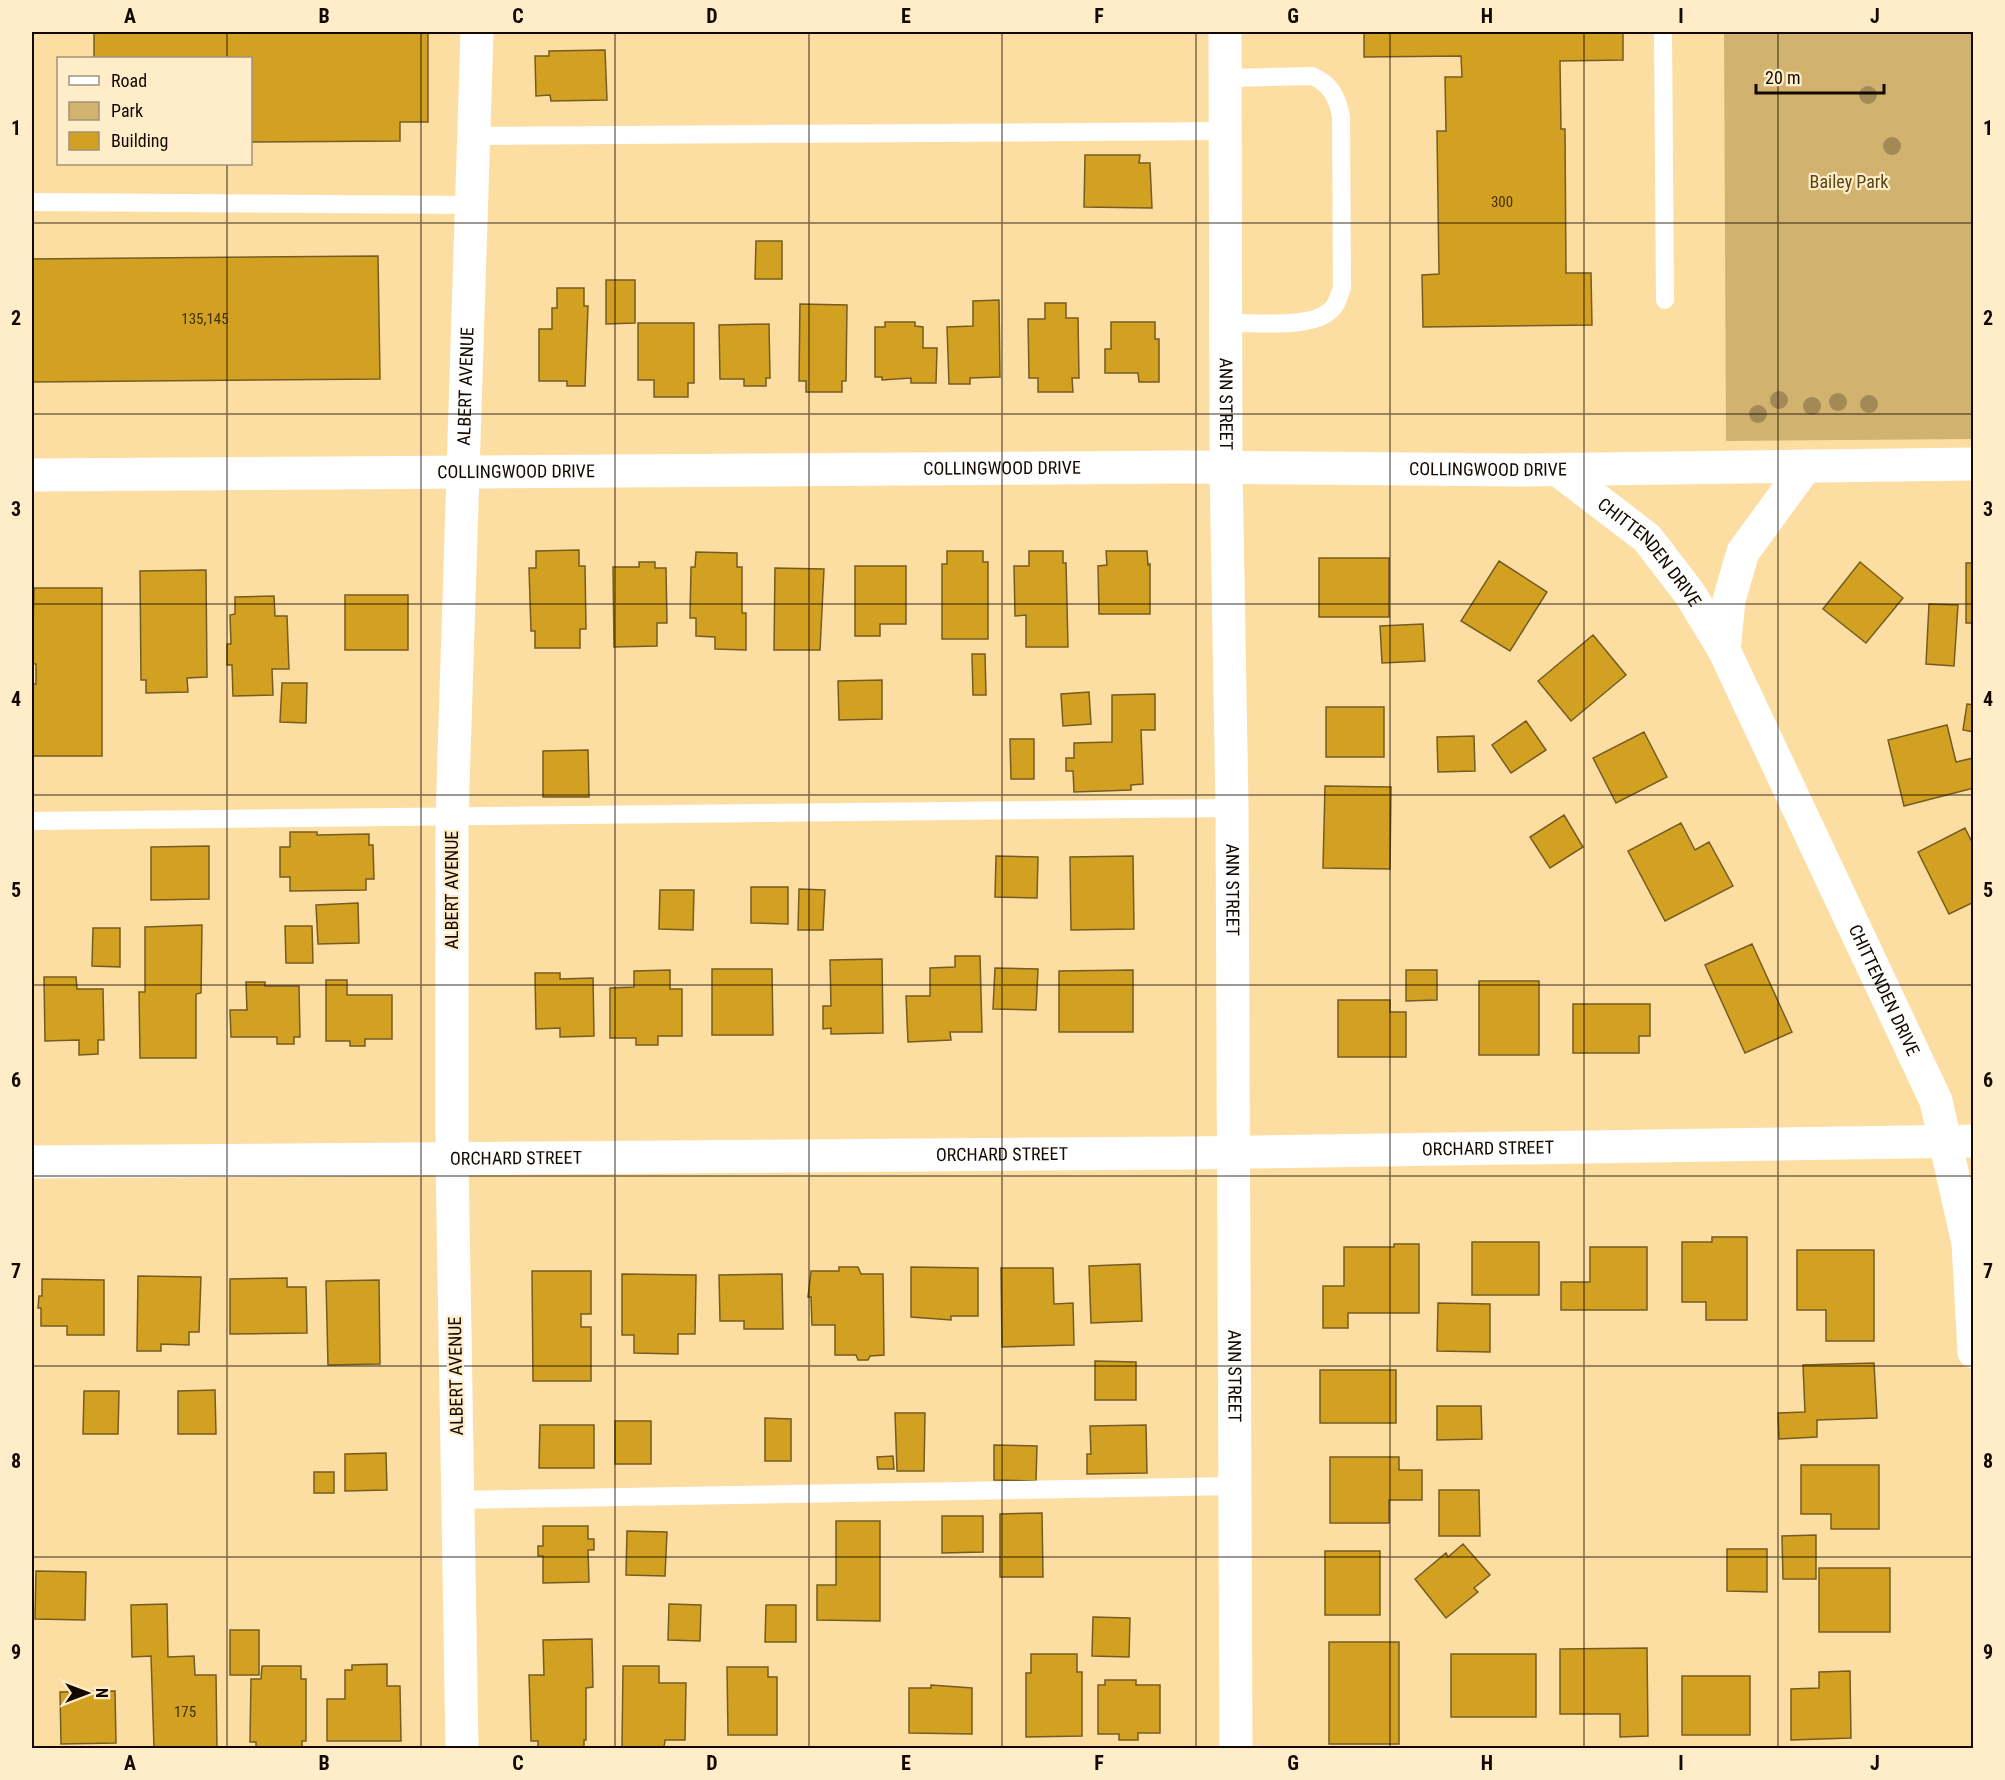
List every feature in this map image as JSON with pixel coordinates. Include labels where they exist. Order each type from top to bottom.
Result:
[{"type":"street","name":"ALBERT AVENUE","points":[[462,1749],[452,1159],[452,818],[477,32]]},
{"type":"street","name":"ANN STREET","points":[[1225,32],[1226,467],[1232,808],[1236,1749]]},
{"type":"street","name":"COLLINGWOOD DRIVE","points":[[32,475],[462,470],[1226,467],[1558,470],[1974,464]]},
{"type":"street","name":"CHITTENDEN DRIVE","points":[[1724,650],[1728,600],[1743,552],[1806,466]]},
{"type":"street","name":"CHITTENDEN DRIVE","points":[[1558,470],[1647,538],[1690,594],[1724,650],[1936,1101],[1959,1141],[1974,1352]]},
{"type":"street","name":"ORCHARD STREET","points":[[32,1162],[1234,1152],[1959,1141]]},
{"type":"lane","points":[[1663,32],[1665,300]]},
{"type":"lane","points":[[1226,78],[1312,76],[1323,81],[1336,96],[1341,116],[1342,288],[1334,308],[1320,319],[1305,322],[1227,323]]},
{"type":"lane","points":[[474,136],[1227,131]]},
{"type":"lane","points":[[32,202],[471,205]]},
{"type":"lane","points":[[32,821],[1232,808]]},
{"type":"lane","points":[[458,1500],[1235,1486]]},
{"type":"green space","name":"Bailey Park","points":[[1724,32],[1973,32],[1973,439],[1726,441]]},
{"type":"building","points":[[94,32],[428,32],[428,122],[400,122],[400,141],[252,142],[252,57],[94,57]]},
{"type":"building","points":[[1364,32],[1623,32],[1623,60],[1560,61],[1561,129],[1565,129],[1566,273],[1591,273],[1592,325],[1423,327],[1422,275],[1439,274],[1437,131],[1446,131],[1445,77],[1462,77],[1461,56],[1364,57]]},
{"type":"building","points":[[605,50],[607,100],[551,101],[550,95],[536,96],[535,56],[549,56],[549,51]]},
{"type":"building","points":[[1085,155],[1140,155],[1139,163],[1150,163],[1152,208],[1084,207]]},
{"type":"building","points":[[756,241],[782,241],[782,279],[755,279]]},
{"type":"building","points":[[378,256],[380,379],[32,382],[32,259]]},
{"type":"building","points":[[606,280],[635,280],[635,323],[606,324]]},
{"type":"building","points":[[557,288],[584,288],[584,306],[588,306],[585,386],[567,386],[567,381],[539,381],[539,329],[552,329],[552,308],[557,308]]},
{"type":"building","points":[[999,300],[1000,377],[970,378],[970,384],[949,384],[947,327],[973,326],[973,301]]},
{"type":"building","points":[[1045,303],[1066,303],[1066,318],[1078,318],[1079,378],[1072,378],[1073,392],[1038,392],[1038,378],[1029,378],[1028,319],[1045,319]]},
{"type":"building","points":[[800,304],[847,305],[846,381],[842,381],[842,392],[806,392],[806,381],[799,381]]},
{"type":"building","points":[[885,322],[915,322],[915,326],[923,327],[923,348],[937,348],[936,383],[911,383],[911,378],[882,380],[882,377],[875,377],[875,327],[885,327]]},
{"type":"building","points":[[1111,322],[1155,322],[1155,339],[1159,339],[1159,382],[1139,382],[1138,373],[1105,373],[1105,349],[1111,349]]},
{"type":"building","points":[[638,323],[694,323],[694,383],[688,383],[688,397],[654,397],[654,380],[638,380]]},
{"type":"building","points":[[769,324],[770,378],[766,378],[766,386],[744,386],[744,379],[720,379],[719,325]]},
{"type":"building","points":[[579,550],[579,566],[585,566],[586,629],[580,629],[580,648],[535,648],[535,631],[531,631],[529,568],[536,568],[536,551]]},
{"type":"building","points":[[947,551],[983,551],[983,562],[988,562],[988,639],[942,639],[942,564],[947,564]]},
{"type":"building","points":[[1029,551],[1063,551],[1063,563],[1066,563],[1068,647],[1026,647],[1026,615],[1015,616],[1014,566],[1029,566]]},
{"type":"building","points":[[1106,551],[1147,551],[1148,565],[1150,564],[1150,614],[1099,614],[1098,566],[1107,565]]},
{"type":"building","points":[[696,552],[737,553],[737,567],[742,567],[742,613],[746,613],[746,650],[715,649],[715,637],[696,636],[696,618],[690,618],[691,567],[695,567]]},
{"type":"building","points":[[1319,558],[1389,558],[1389,617],[1319,617]]},
{"type":"building","points":[[1499,561],[1547,592],[1510,651],[1461,621]]},
{"type":"building","points":[[639,562],[655,562],[655,568],[666,568],[667,623],[657,623],[657,646],[614,647],[613,567],[639,567]]},
{"type":"building","points":[[1860,562],[1903,598],[1866,643],[1823,609]]},
{"type":"building","points":[[1966,563],[1974,563],[1974,623],[1966,623]]},
{"type":"building","points":[[855,566],[906,566],[906,624],[880,624],[880,636],[855,636]]},
{"type":"building","points":[[775,568],[824,569],[820,650],[774,650]]},
{"type":"building","points":[[206,570],[207,677],[187,678],[188,692],[146,693],[146,680],[141,680],[140,571]]},
{"type":"building","points":[[34,588],[102,588],[102,756],[32,756],[32,684],[36,684],[36,664],[32,664]]},
{"type":"building","points":[[345,595],[408,595],[408,650],[345,650]]},
{"type":"building","points":[[274,596],[275,616],[287,616],[289,669],[272,669],[273,695],[233,696],[232,665],[227,665],[227,644],[231,644],[230,615],[235,614],[235,597]]},
{"type":"building","points":[[1929,604],[1958,605],[1954,666],[1926,664]]},
{"type":"building","points":[[1423,624],[1425,661],[1382,663],[1380,626]]},
{"type":"building","points":[[1593,635],[1626,675],[1571,721],[1538,681]]},
{"type":"building","points":[[972,654],[985,654],[986,695],[973,695]]},
{"type":"building","points":[[882,680],[882,719],[839,720],[838,681]]},
{"type":"building","points":[[282,683],[307,683],[306,723],[280,722]]},
{"type":"building","points":[[1089,692],[1091,724],[1063,726],[1061,694]]},
{"type":"building","points":[[1155,694],[1155,730],[1141,730],[1143,784],[1131,785],[1131,790],[1074,792],[1073,771],[1066,771],[1066,758],[1074,758],[1074,743],[1112,742],[1112,695]]},
{"type":"building","points":[[1967,704],[1974,705],[1974,732],[1963,730]]},
{"type":"building","points":[[1326,707],[1384,707],[1384,757],[1326,757]]},
{"type":"building","points":[[1526,721],[1546,750],[1511,773],[1492,745]]},
{"type":"building","points":[[1947,725],[1956,762],[1973,758],[1974,788],[1904,806],[1888,740]]},
{"type":"building","points":[[1644,732],[1667,777],[1616,803],[1593,758]]},
{"type":"building","points":[[1474,736],[1475,771],[1438,772],[1437,737]]},
{"type":"building","points":[[1010,739],[1034,739],[1034,779],[1011,779]]},
{"type":"building","points":[[588,750],[589,797],[543,797],[543,751]]},
{"type":"building","points":[[1325,786],[1391,787],[1390,869],[1323,868]]},
{"type":"building","points":[[1564,815],[1583,847],[1550,868],[1530,837]]},
{"type":"building","points":[[1681,823],[1695,850],[1709,842],[1733,886],[1665,921],[1628,851]]},
{"type":"building","points":[[1965,828],[1974,846],[1974,902],[1949,914],[1918,852]]},
{"type":"building","points":[[290,832],[317,832],[317,835],[369,834],[369,845],[373,845],[374,879],[366,879],[366,890],[290,891],[290,877],[280,877],[280,847],[290,847]]},
{"type":"building","points":[[209,846],[209,899],[151,900],[151,847]]},
{"type":"building","points":[[996,856],[1038,857],[1037,898],[995,897]]},
{"type":"building","points":[[1133,856],[1134,929],[1071,930],[1070,857]]},
{"type":"building","points":[[751,887],[788,887],[788,924],[751,923]]},
{"type":"building","points":[[799,889],[825,890],[823,930],[798,930]]},
{"type":"building","points":[[660,890],[694,890],[693,930],[659,929]]},
{"type":"building","points":[[358,903],[359,943],[318,944],[316,905]]},
{"type":"building","points":[[202,925],[201,993],[196,994],[196,1058],[140,1058],[139,992],[145,992],[145,927]]},
{"type":"building","points":[[285,926],[312,926],[313,963],[286,963]]},
{"type":"building","points":[[93,928],[120,928],[120,967],[92,966]]},
{"type":"building","points":[[1752,944],[1792,1032],[1745,1053],[1705,965]]},
{"type":"building","points":[[955,956],[980,956],[982,1032],[950,1032],[951,1040],[908,1042],[906,996],[930,996],[930,968],[955,967]]},
{"type":"building","points":[[882,959],[883,1033],[831,1034],[831,1028],[823,1029],[823,1006],[831,1006],[830,960]]},
{"type":"building","points":[[995,968],[1038,969],[1036,1010],[993,1009]]},
{"type":"building","points":[[712,969],[772,969],[773,1035],[712,1035]]},
{"type":"building","points":[[670,970],[670,989],[682,989],[682,1036],[658,1036],[658,1045],[636,1045],[636,1038],[610,1038],[610,988],[634,987],[634,971]]},
{"type":"building","points":[[1133,970],[1133,1032],[1059,1032],[1059,971]]},
{"type":"building","points":[[1406,970],[1437,970],[1437,1000],[1406,1001]]},
{"type":"building","points":[[535,973],[560,973],[560,979],[593,978],[594,1036],[560,1037],[560,1028],[536,1029]]},
{"type":"building","points":[[44,977],[76,977],[77,989],[103,989],[104,1040],[98,1040],[98,1054],[79,1055],[79,1040],[45,1041]]},
{"type":"building","points":[[326,980],[347,980],[347,995],[392,995],[392,1039],[365,1039],[365,1046],[350,1046],[350,1041],[326,1041]]},
{"type":"building","points":[[1479,981],[1539,981],[1539,1055],[1479,1055]]},
{"type":"building","points":[[246,982],[265,982],[265,986],[299,986],[300,1037],[294,1037],[294,1044],[277,1044],[277,1037],[231,1037],[230,1010],[247,1010]]},
{"type":"building","points":[[1338,1000],[1390,1000],[1390,1012],[1406,1012],[1406,1057],[1338,1057]]},
{"type":"building","points":[[1573,1004],[1650,1004],[1650,1036],[1639,1036],[1639,1053],[1573,1053]]},
{"type":"building","points":[[1712,1237],[1747,1237],[1747,1320],[1706,1320],[1706,1302],[1682,1302],[1682,1242],[1712,1242]]},
{"type":"building","points":[[1472,1242],[1539,1242],[1539,1295],[1472,1295]]},
{"type":"building","points":[[1394,1244],[1419,1244],[1419,1313],[1348,1313],[1348,1328],[1323,1328],[1323,1286],[1344,1286],[1344,1247],[1394,1247]]},
{"type":"building","points":[[1590,1247],[1647,1247],[1647,1310],[1561,1310],[1561,1282],[1590,1282]]},
{"type":"building","points":[[1797,1250],[1874,1250],[1874,1341],[1826,1341],[1826,1310],[1797,1310]]},
{"type":"building","points":[[1140,1264],[1142,1321],[1091,1323],[1089,1266]]},
{"type":"building","points":[[839,1267],[858,1267],[861,1274],[883,1274],[884,1355],[870,1356],[868,1360],[858,1360],[856,1355],[835,1355],[835,1325],[812,1325],[811,1297],[808,1297],[811,1271],[839,1271]]},
{"type":"building","points":[[911,1267],[978,1268],[978,1316],[951,1316],[951,1320],[911,1317]]},
{"type":"building","points":[[1001,1268],[1053,1268],[1054,1304],[1073,1303],[1074,1345],[1002,1347]]},
{"type":"building","points":[[532,1271],[591,1271],[591,1314],[581,1314],[581,1327],[591,1327],[591,1381],[533,1381]]},
{"type":"building","points":[[622,1274],[696,1275],[695,1334],[678,1334],[678,1354],[634,1353],[634,1335],[622,1335]]},
{"type":"building","points":[[782,1274],[783,1329],[744,1329],[744,1321],[720,1321],[719,1275]]},
{"type":"building","points":[[138,1276],[201,1277],[199,1332],[189,1332],[189,1345],[161,1344],[161,1351],[137,1351]]},
{"type":"building","points":[[287,1278],[287,1287],[306,1287],[307,1333],[230,1334],[230,1279]]},
{"type":"building","points":[[42,1279],[104,1280],[104,1335],[67,1335],[67,1326],[41,1326],[41,1308],[38,1308],[39,1296],[42,1296]]},
{"type":"building","points":[[379,1280],[380,1364],[328,1365],[326,1281]]},
{"type":"building","points":[[1438,1303],[1490,1304],[1490,1352],[1437,1351]]},
{"type":"building","points":[[1095,1361],[1136,1362],[1136,1400],[1095,1400]]},
{"type":"building","points":[[1874,1363],[1877,1418],[1817,1420],[1817,1437],[1779,1439],[1778,1413],[1805,1412],[1803,1365]]},
{"type":"building","points":[[1320,1370],[1396,1370],[1396,1423],[1320,1423]]},
{"type":"building","points":[[215,1390],[216,1434],[178,1434],[178,1391]]},
{"type":"building","points":[[84,1391],[119,1391],[118,1434],[83,1434]]},
{"type":"building","points":[[1437,1406],[1481,1406],[1482,1439],[1437,1440]]},
{"type":"building","points":[[895,1413],[925,1413],[924,1471],[897,1471]]},
{"type":"building","points":[[765,1418],[791,1419],[791,1461],[765,1461]]},
{"type":"building","points":[[615,1421],[651,1421],[651,1464],[615,1464]]},
{"type":"building","points":[[540,1425],[594,1425],[594,1468],[539,1468]]},
{"type":"building","points":[[1146,1425],[1147,1473],[1087,1474],[1087,1454],[1091,1454],[1090,1426]]},
{"type":"building","points":[[994,1445],[1037,1446],[1036,1481],[994,1480]]},
{"type":"building","points":[[386,1453],[387,1490],[345,1491],[345,1454]]},
{"type":"building","points":[[893,1456],[894,1469],[878,1469],[877,1457]]},
{"type":"building","points":[[1330,1457],[1399,1457],[1399,1470],[1422,1470],[1422,1500],[1389,1500],[1389,1523],[1330,1523]]},
{"type":"building","points":[[1801,1465],[1879,1465],[1879,1529],[1831,1529],[1831,1514],[1801,1514]]},
{"type":"building","points":[[314,1472],[334,1472],[334,1493],[314,1493]]},
{"type":"building","points":[[1439,1490],[1479,1490],[1480,1536],[1439,1536]]},
{"type":"building","points":[[1042,1513],[1043,1577],[1000,1577],[1000,1514]]},
{"type":"building","points":[[942,1516],[983,1516],[983,1552],[942,1553]]},
{"type":"building","points":[[836,1521],[880,1521],[880,1621],[817,1620],[817,1585],[836,1585]]},
{"type":"building","points":[[543,1526],[588,1526],[588,1539],[594,1539],[594,1550],[588,1550],[589,1582],[543,1583],[543,1556],[538,1556],[538,1546],[543,1546]]},
{"type":"building","points":[[627,1531],[667,1532],[665,1576],[626,1575]]},
{"type":"building","points":[[1816,1535],[1816,1579],[1783,1579],[1782,1536]]},
{"type":"building","points":[[1463,1544],[1490,1575],[1474,1588],[1478,1592],[1446,1618],[1415,1579],[1446,1553],[1448,1557]]},
{"type":"building","points":[[1727,1549],[1767,1549],[1767,1592],[1727,1591]]},
{"type":"building","points":[[1325,1551],[1380,1551],[1380,1615],[1325,1615]]},
{"type":"building","points":[[1819,1568],[1890,1568],[1890,1632],[1819,1632]]},
{"type":"building","points":[[36,1571],[86,1572],[85,1620],[35,1619]]},
{"type":"building","points":[[167,1604],[168,1657],[194,1656],[195,1675],[216,1675],[217,1748],[154,1748],[151,1656],[132,1657],[131,1605]]},
{"type":"building","points":[[669,1604],[701,1605],[700,1641],[668,1640]]},
{"type":"building","points":[[766,1605],[796,1605],[796,1642],[765,1642]]},
{"type":"building","points":[[1093,1617],[1130,1618],[1129,1657],[1092,1656]]},
{"type":"building","points":[[230,1630],[259,1630],[259,1675],[230,1675]]},
{"type":"building","points":[[592,1639],[593,1687],[586,1688],[584,1748],[538,1748],[538,1741],[531,1741],[529,1675],[544,1675],[543,1640]]},
{"type":"building","points":[[1329,1642],[1399,1642],[1399,1744],[1329,1744]]},
{"type":"building","points":[[1647,1648],[1648,1736],[1620,1737],[1620,1714],[1560,1714],[1560,1649]]},
{"type":"building","points":[[1031,1654],[1077,1654],[1077,1672],[1082,1672],[1082,1736],[1026,1737],[1026,1673],[1031,1673]]},
{"type":"building","points":[[1451,1654],[1536,1654],[1536,1717],[1451,1717]]},
{"type":"building","points":[[387,1664],[387,1686],[400,1686],[401,1741],[327,1741],[327,1699],[345,1699],[345,1670],[352,1670],[352,1665]]},
{"type":"building","points":[[262,1666],[301,1666],[301,1679],[306,1679],[306,1741],[302,1741],[302,1748],[256,1748],[256,1742],[250,1742],[251,1679],[261,1679]]},
{"type":"building","points":[[623,1666],[659,1666],[659,1683],[686,1683],[685,1740],[665,1740],[664,1748],[622,1748]]},
{"type":"building","points":[[727,1667],[768,1667],[768,1677],[777,1677],[777,1735],[728,1735]]},
{"type":"building","points":[[1850,1671],[1851,1738],[1791,1740],[1791,1689],[1819,1688],[1819,1672]]},
{"type":"building","points":[[1682,1676],[1750,1676],[1750,1735],[1682,1735]]},
{"type":"building","points":[[1105,1680],[1136,1680],[1136,1685],[1160,1685],[1160,1733],[1138,1733],[1138,1740],[1119,1740],[1119,1734],[1098,1734],[1098,1685],[1105,1685]]},
{"type":"building","points":[[931,1685],[972,1688],[972,1734],[909,1733],[909,1688],[931,1688]]},
{"type":"building","points":[[115,1691],[116,1743],[61,1744],[60,1692]]}]
